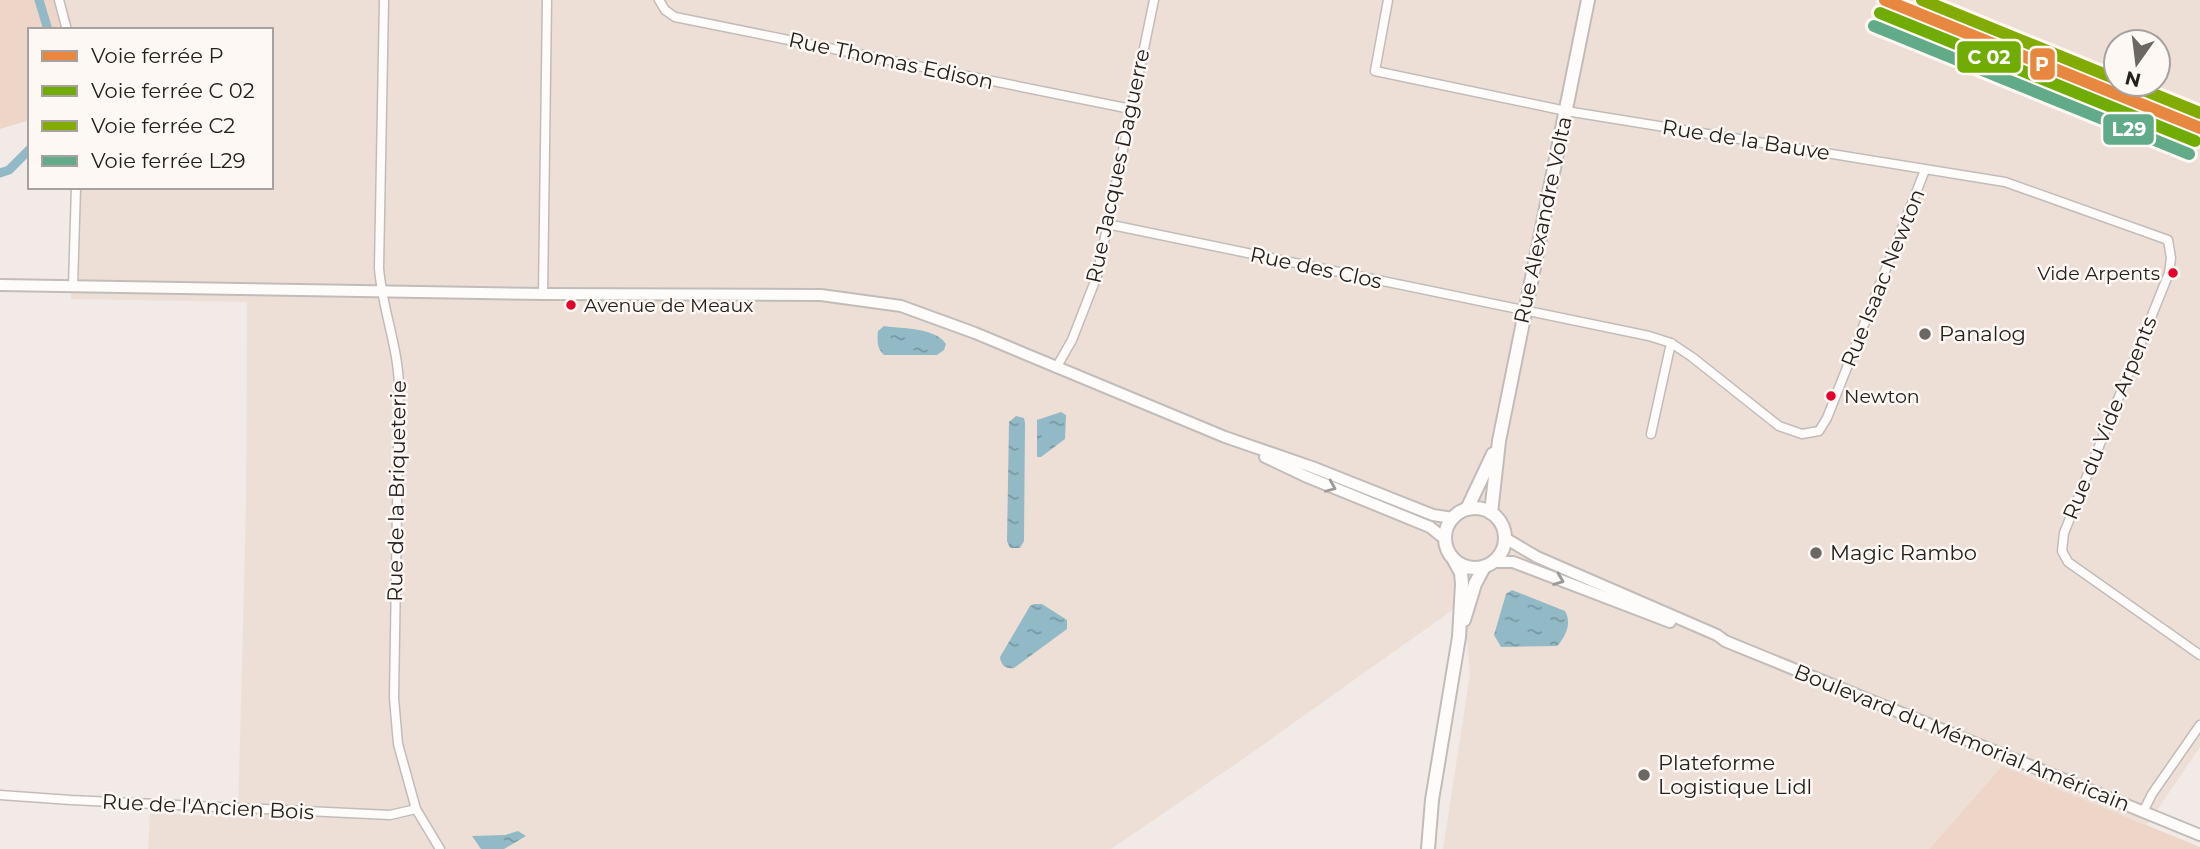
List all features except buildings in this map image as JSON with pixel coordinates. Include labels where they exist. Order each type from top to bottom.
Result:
[{"type":"main road","name":"Rue Alexandre Volta","points":[[1491,513],[1499,441],[1588,0]]},
{"type":"main road","name":"Rue Alexandre Volta","points":[[1467,509],[1499,441]]},
{"type":"main road","points":[[1427,849],[1432,800],[1459,637],[1461,573],[1446,546],[1445,538],[1448,524],[1453,518],[1467,509],[1483,510],[1491,513],[1501,523],[1505,538],[1504,547],[1475,584],[1459,637]]},
{"type":"main road","points":[[1454,560],[1468,568],[1489,564]]},
{"type":"street","points":[[59,0],[66,28]]},
{"type":"street","name":"Rue de la Briqueterie","points":[[384,0],[379,268],[381,292],[399,367],[394,698],[398,744],[416,809],[440,849]]},
{"type":"street","points":[[543,294],[547,0]]},
{"type":"street","name":"Rue Thomas Edison","points":[[659,0],[660,5],[675,17],[1131,109]]},
{"type":"street","name":"Rue Jacques Daguerre","points":[[1056,368],[1072,340],[1097,276],[1154,0]]},
{"type":"street","name":"Rue de la Bauve","points":[[1388,0],[1375,71],[1566,111],[1925,170]]},
{"type":"street","name":"Rue Isaac Newton","points":[[1524,310],[1671,343],[1779,426],[1802,434],[1819,431],[1827,418],[1925,170]]},
{"type":"street","name":"Rue du Vide Arpents","points":[[1925,170],[2006,182],[2168,240],[2171,258],[2169,273],[2064,533],[2062,551],[2068,562],[2200,655]]},
{"type":"street","points":[[73,286],[76,189]]},
{"type":"street","name":"Rue des Clos","points":[[1107,225],[1524,310]]},
{"type":"street","points":[[0,285],[543,294],[821,295],[901,306],[975,333],[1225,437],[1312,467],[1433,515],[1453,518]]},
{"type":"street","points":[[1651,434],[1671,343]]},
{"type":"street","points":[[1225,437],[1305,476],[1430,527],[1445,538]]},
{"type":"street","name":"Boulevard du Mémorial Américain","points":[[1505,538],[1537,557],[1725,640],[2200,835]]},
{"type":"street","name":"Boulevard du Mémorial Américain","points":[[1489,564],[1513,562],[1714,639],[1725,640]]},
{"type":"street","points":[[2143,812],[2152,794],[2200,725]]},
{"type":"street","name":"Rue de l'Ancien Bois","points":[[0,795],[390,815],[416,809]]},
{"type":"shaded area","points":[[0,0],[57,0],[65,28],[28,28],[28,121],[0,129]]},
{"type":"shaded area","points":[[57,0],[2200,0],[2200,747],[2147,825],[2002,766],[1929,849],[1443,849],[1470,674],[1466,630],[1471,613],[1454,609],[1111,849],[148,849],[150,813],[238,817],[246,507],[247,302],[71,299],[70,189],[273,189],[273,28],[65,28]]},
{"type":"shaded area","points":[[2002,766],[2200,847],[2200,849],[1929,849]]},
{"type":"water","points":[[884,326],[934,334],[946,344],[944,350],[937,355],[884,355],[879,347],[878,331]]},
{"type":"water","points":[[1061,412],[1066,415],[1065,439],[1041,457],[1037,457],[1037,420]]},
{"type":"water","points":[[1016,416],[1024,418],[1025,423],[1024,541],[1020,548],[1010,548],[1007,541],[1009,422]]},
{"type":"water","points":[[1512,590],[1565,611],[1567,629],[1557,646],[1501,647],[1494,635],[1506,594]]},
{"type":"water","points":[[1042,604],[1067,620],[1067,629],[1014,668],[1006,667],[1001,663],[1000,657],[1030,606]]},
{"type":"water","points":[[518,831],[526,836],[504,849],[481,849],[472,836],[505,835]]},
{"type":"waterway","points":[[39,0],[47,28]]},
{"type":"waterway","points":[[0,173],[9,170],[28,151]]},
{"type":"rail line","name":"P","points":[[1885,0],[2200,128]]},
{"type":"rail line","name":"C2","points":[[1922,0],[2102,73]]},
{"type":"rail line","name":"L29","points":[[1874,26],[2189,154]]},
{"type":"rail line","name":"C2","points":[[2163,98],[2200,113]]},
{"type":"transit line","points":[[1880,13],[2195,141]]},
{"type":"place","name":"Vide Arpents","points":[[2173,273]]},
{"type":"place","name":"Avenue de Meaux","points":[[571,305]]},
{"type":"place","name":"Panalog","points":[[1925,334]]},
{"type":"place","name":"Newton","points":[[1831,396]]},
{"type":"place","name":"Magic Rambo","points":[[1816,553]]},
{"type":"place","name":"Plateforme Logistique Lidl","points":[[1644,775]]}]
